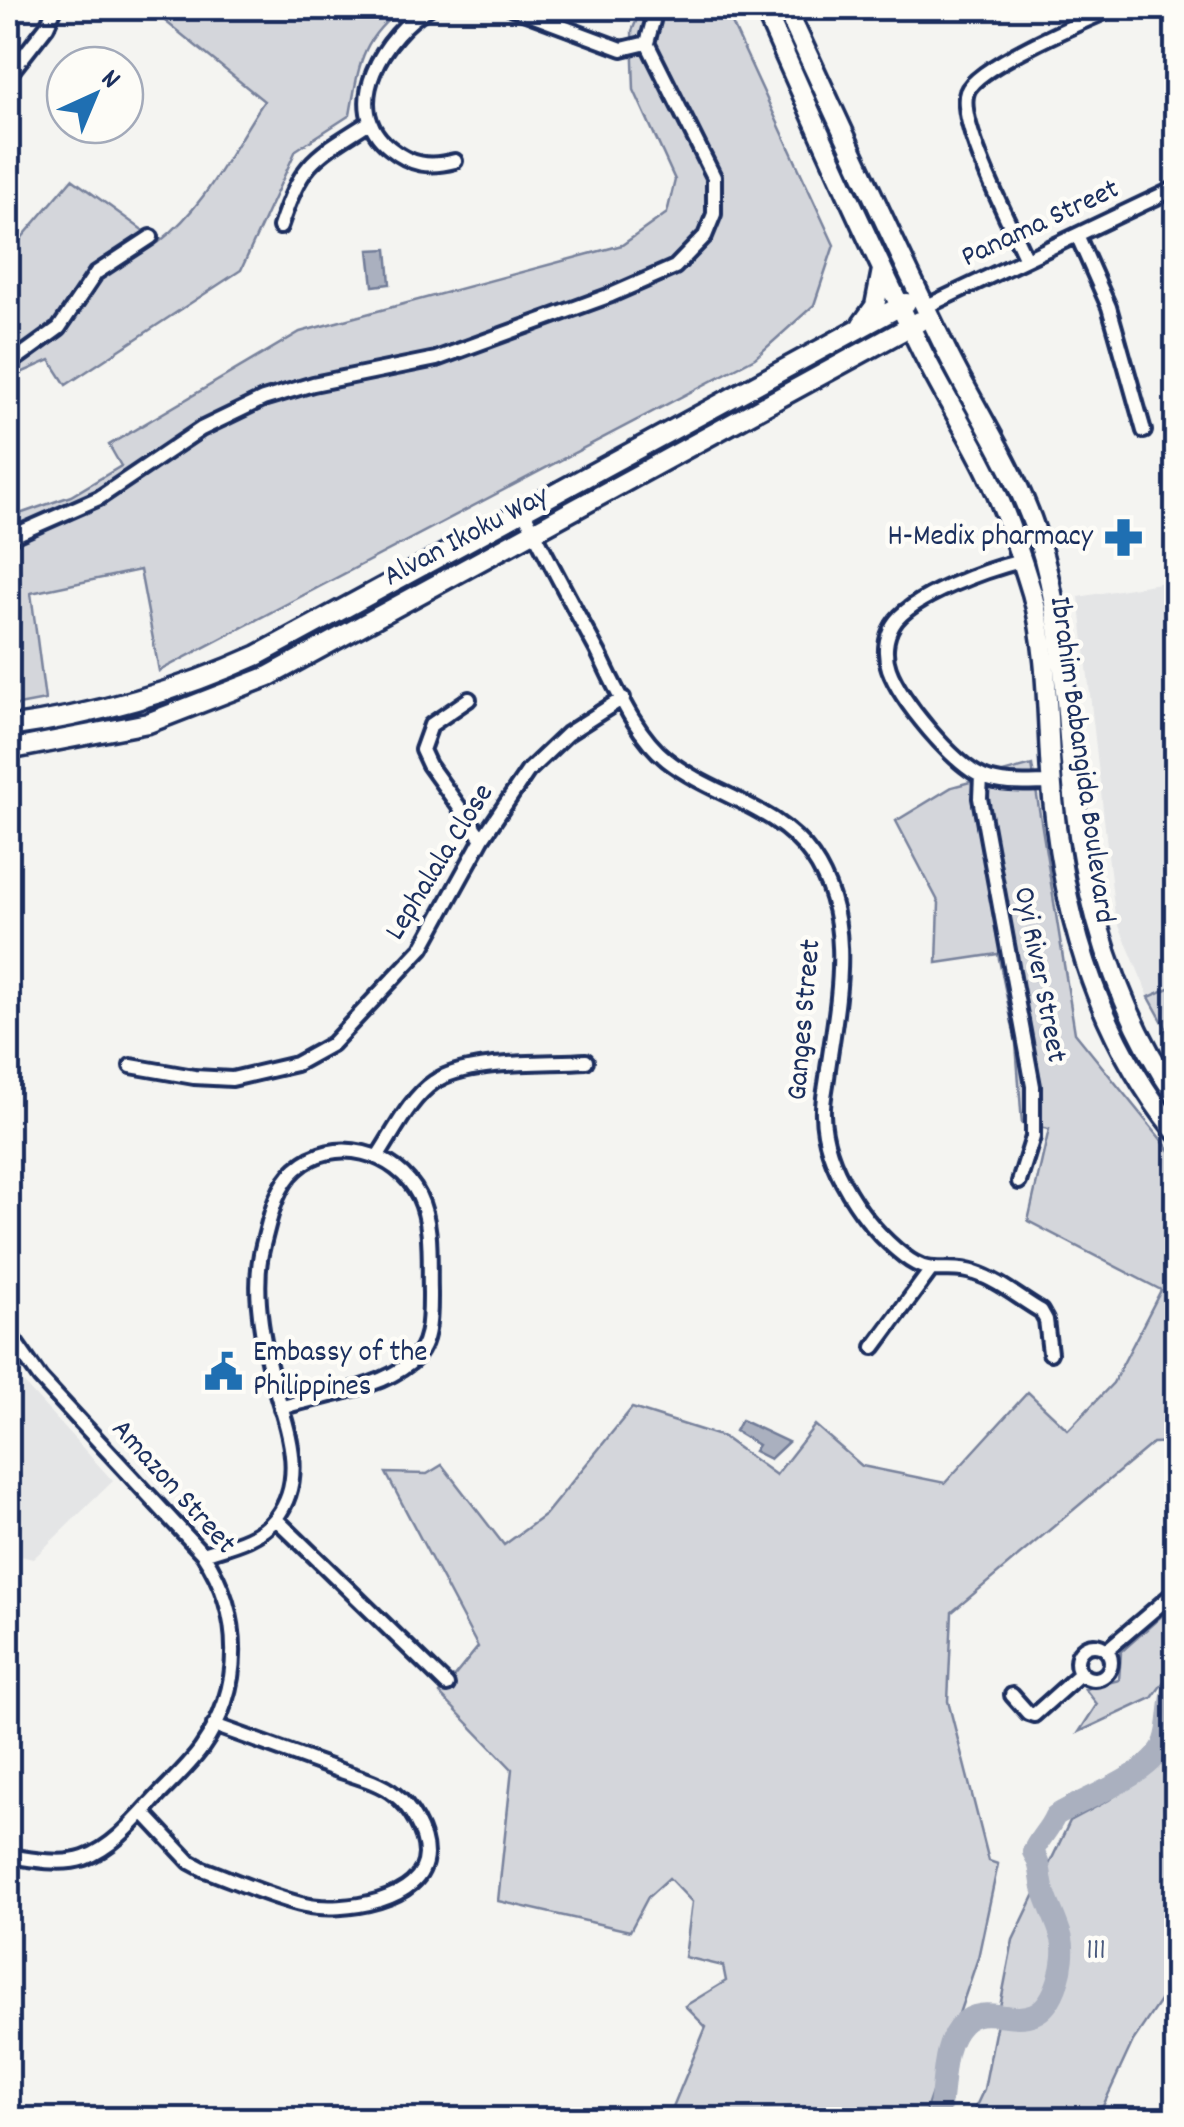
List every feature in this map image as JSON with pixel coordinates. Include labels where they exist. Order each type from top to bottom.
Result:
[{"type":"street","points":[[8,76],[47,26],[55,8]]},
{"type":"street","points":[[429,8],[394,37],[383,53],[367,93],[368,123],[378,139],[407,160],[426,166],[455,161]]},
{"type":"street","points":[[512,8],[622,49],[647,43]]},
{"type":"street","points":[[8,538],[99,498],[201,429],[263,398],[312,384],[436,360],[675,267],[705,236],[714,214],[714,178],[647,43],[653,21],[647,8]]},
{"type":"street","name":"Ibrahim Babangida Boulevard","points":[[764,8],[900,306],[988,475],[1021,561],[1033,598],[1043,666],[1051,783],[1064,888],[1086,972],[1134,1074],[1176,1132]]},
{"type":"street","name":"Ibrahim Babangida Boulevard","points":[[786,8],[925,306],[1018,487],[1036,533],[1058,617],[1077,817],[1094,910],[1116,985],[1147,1053],[1176,1096]]},
{"type":"street","points":[[1026,260],[972,137],[965,105],[967,91],[982,72],[1114,8]]},
{"type":"street","points":[[280,227],[305,168],[368,123]]},
{"type":"street","name":"Panama Street","points":[[925,306],[1176,188]]},
{"type":"street","points":[[8,364],[59,328],[96,273],[150,237]]},
{"type":"street","points":[[1078,237],[1109,307],[1144,431]]},
{"type":"street","points":[[859,328],[875,306],[882,268]]},
{"type":"street","name":"Alvan Ikoku Way","points":[[8,727],[62,720],[140,701],[210,677],[258,655],[900,306],[925,306]]},
{"type":"street","name":"Alvan Ikoku Way","points":[[8,750],[148,723],[269,676],[910,326],[925,306]]},
{"type":"street","points":[[871,347],[894,345],[926,360]]},
{"type":"street","name":"Ganges Street","points":[[524,512],[642,730],[668,760],[768,815],[812,856],[838,918],[840,984],[823,1114],[827,1144],[840,1176],[874,1227],[908,1259],[930,1270],[975,1273],[1040,1311],[1046,1320],[1050,1354]]},
{"type":"street","points":[[1021,561],[984,570],[936,593],[899,617],[892,626],[886,656],[890,672],[907,702],[962,762],[981,776],[1002,783],[1051,783]]},
{"type":"street","name":"Lephalala Close","points":[[131,1066],[232,1079],[296,1064],[332,1044],[422,948],[482,839],[528,772],[566,734],[622,698]]},
{"type":"street","points":[[468,699],[432,724],[422,750],[482,839]]},
{"type":"street","name":"Oyi River Street","points":[[981,776],[984,818],[1033,1086],[1033,1137],[1019,1182]]},
{"type":"street","points":[[378,1156],[423,1092],[446,1075],[480,1068],[586,1062]]},
{"type":"street","points":[[203,1554],[250,1539],[276,1519],[293,1482],[292,1450],[269,1364],[258,1303],[261,1253],[279,1192],[296,1168],[328,1153],[358,1151],[378,1156],[390,1162],[417,1192],[426,1214],[430,1301],[426,1339],[408,1365],[370,1384],[281,1408]]},
{"type":"street","points":[[874,1347],[930,1270]]},
{"type":"street","name":"Amazon Street","points":[[8,1332],[40,1378],[203,1554],[220,1580],[232,1628],[233,1659],[227,1694],[201,1749],[113,1841],[84,1858],[59,1861],[8,1856]]},
{"type":"street","points":[[276,1519],[447,1685]]},
{"type":"street","points":[[1107,1650],[1176,1591]]},
{"type":"street","points":[[1097,1644],[1107,1650],[1112,1660],[1106,1675],[1096,1679],[1081,1673],[1077,1662],[1085,1646],[1097,1644]]},
{"type":"street","points":[[1012,1696],[1034,1715],[1081,1673]]},
{"type":"street","points":[[143,1812],[190,1862],[307,1906],[353,1906],[390,1897],[404,1890],[421,1872],[426,1863],[426,1846],[416,1820],[394,1794],[366,1780],[214,1726]]},
{"type":"shaded area","points":[[1176,580],[1176,985],[1149,997],[1115,916],[1079,597]]},
{"type":"shaded area","points":[[8,1366],[113,1481],[33,1559],[8,1553]]},
{"type":"green space","points":[[167,8],[403,8],[378,31],[364,55],[350,115],[296,150],[241,270],[66,385],[50,360],[23,372],[8,390],[8,254],[72,179],[159,242],[205,194],[264,101],[165,21]]},
{"type":"green space","points":[[628,8],[725,8],[834,245],[814,305],[755,358],[159,671],[140,570],[31,593],[45,700],[8,707],[8,518],[71,496],[121,466],[109,445],[300,332],[622,245],[667,213],[675,180],[634,90],[632,31],[637,19]]},
{"type":"green space","points":[[1032,765],[1075,1033],[1176,1158],[1176,1442],[1153,1443],[952,1612],[948,1701],[989,1861],[998,1864],[978,1958],[923,2119],[668,2119],[706,2027],[685,2006],[726,1981],[723,1966],[685,1957],[692,1902],[669,1878],[648,1897],[630,1931],[498,1901],[512,1769],[440,1694],[478,1647],[386,1473],[427,1474],[442,1465],[504,1545],[545,1515],[632,1408],[723,1437],[776,1475],[815,1425],[862,1466],[945,1483],[1028,1392],[1068,1430],[1113,1383],[1161,1290],[1028,1221],[1049,1129],[1022,1124],[1016,1043],[998,954],[937,963],[939,903],[896,821],[952,787]]},
{"type":"green space","points":[[1176,985],[1176,1046],[1149,997]]},
{"type":"green space","points":[[1176,1603],[1176,1665],[1152,1698],[1079,1732],[1097,1704],[1085,1689],[1119,1680],[1121,1652]]},
{"type":"green space","name":"111","points":[[1176,1726],[1176,1977],[1133,2041],[1103,2106],[1074,2119],[970,2119],[984,2089],[1013,1940],[1070,1821],[1109,1800],[1166,1760]]},
{"type":"water","points":[[387,249],[390,284],[373,286],[369,250]]},
{"type":"water","points":[[741,1420],[788,1442],[770,1459],[754,1451],[758,1445],[735,1431]]},
{"type":"waterway","points":[[937,2120],[946,2057],[962,2024],[978,2015],[1034,2014],[1048,2001],[1058,1981],[1062,1939],[1043,1888],[1035,1847],[1055,1816],[1133,1775],[1158,1753],[1167,1734],[1176,1679]]},
{"type":"place","name":"H-Medix pharmacy","points":[[1123,538]]},
{"type":"place","name":"Embassy of the Philippines","points":[[223,1371]]}]
